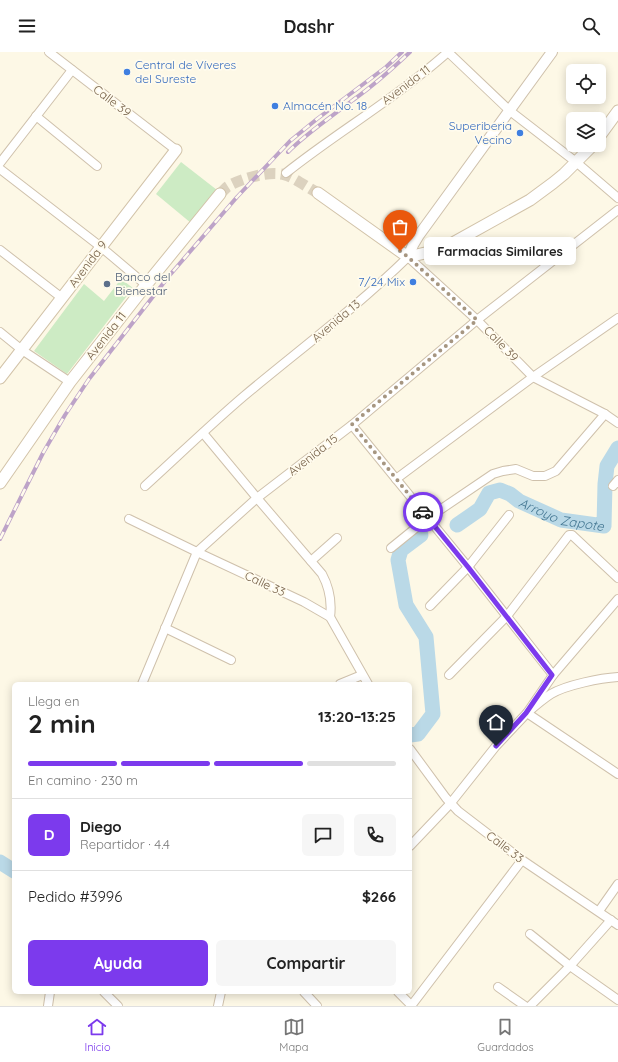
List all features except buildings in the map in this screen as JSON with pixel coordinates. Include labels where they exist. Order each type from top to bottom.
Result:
[{"type":"main road","points":[[606,128],[618,112]]},
{"type":"main road","name":"Avenida 9","points":[[0,378],[176,150]]},
{"type":"main road","points":[[408,257],[442,249],[530,200],[553,183],[586,152]]},
{"type":"main road","name":"Calle 39","points":[[318,193],[408,257]]},
{"type":"main road","name":"Avenida 11","points":[[0,483],[70,382],[220,194]]},
{"type":"street","name":"Calle 39","points":[[49,52],[176,150]]},
{"type":"street","points":[[448,52],[510,111],[576,162],[618,198]]},
{"type":"street","name":"Avenida 11","points":[[286,173],[318,148],[413,81],[448,52]]},
{"type":"street","name":"Avenida 13","points":[[145,486],[244,397],[386,279],[408,257],[419,235],[552,52]]},
{"type":"street","points":[[0,163],[72,70]]},
{"type":"street","points":[[36,116],[98,166]]},
{"type":"street","points":[[0,169],[146,285]]},
{"type":"street","name":"Avenida 15","points":[[143,682],[197,552],[257,498],[352,424],[477,320],[618,210]]},
{"type":"street","points":[[0,250],[62,298]]},
{"type":"street","name":"Calle 39","points":[[408,257],[477,320],[533,378],[605,414],[618,423]]},
{"type":"street","points":[[396,479],[533,378],[618,318]]},
{"type":"street","points":[[0,332],[22,350],[70,382]]},
{"type":"street","points":[[391,548],[428,518],[493,474],[516,469],[533,476],[545,476],[556,471],[605,414]]},
{"type":"street","points":[[352,424],[468,567],[552,675]]},
{"type":"street","points":[[203,433],[322,574],[326,582],[332,606],[330,616],[367,682]]},
{"type":"street","points":[[430,606],[468,567],[509,515]]},
{"type":"street","name":"Calle 33","points":[[129,519],[304,602],[330,616]]},
{"type":"street","points":[[449,675],[507,616],[570,534],[618,578]]},
{"type":"street","points":[[311,561],[337,538]]},
{"type":"street","points":[[412,844],[450,804],[496,746],[526,713],[552,675],[618,599]]},
{"type":"street","points":[[165,628],[231,660]]},
{"type":"street","points":[[345,682],[362,675]]},
{"type":"street","points":[[526,713],[552,693],[570,686],[605,677],[618,677]]},
{"type":"street","points":[[526,713],[618,774]]},
{"type":"street","name":"Calle 33","points":[[412,752],[450,804],[458,811],[522,860],[614,922]]},
{"type":"street","points":[[400,994],[411,1006],[522,860]]},
{"type":"street","points":[[599,911],[618,884]]},
{"type":"street","points":[[530,1006],[614,922]]},
{"type":"street","points":[[530,934],[570,966],[618,1000]]},
{"type":"street","points":[[498,987],[524,1006]]},
{"type":"street","points":[[48,1006],[50,994]]},
{"type":"street","points":[[106,994],[118,1006]]},
{"type":"street","points":[[218,1006],[221,994]]},
{"type":"street","points":[[305,994],[305,1006]]},
{"type":"street","points":[[305,994],[317,1006]]},
{"type":"green space","points":[[181,162],[217,190],[191,223],[156,194]]},
{"type":"green space","points":[[121,279],[133,288],[67,374],[34,351],[84,284],[104,301]]},
{"type":"waterway","name":"Arroyo Zapote","points":[[457,525],[480,509],[489,493],[500,490],[510,494],[519,501],[561,520],[604,526],[607,466],[618,448]]},
{"type":"waterway","name":"Arroyo Zapote","points":[[412,735],[418,734],[433,714],[426,637],[406,605],[398,560],[401,550],[421,535]]},
{"type":"waterway","name":"Arroyo Zapote","points":[[0,862],[12,870]]},
{"type":"tunnel","points":[[220,194],[232,184],[263,174],[279,174],[289,176],[318,193]]},
{"type":"railway","points":[[0,539],[43,453],[65,415],[89,379],[169,276],[237,197],[290,141],[386,67],[402,52]]},
{"type":"railway","points":[[288,152],[311,132],[375,83],[410,52]]},
{"type":"way so far","points":[[400,251],[477,320],[352,424],[423,512]]},
{"type":"place","name":"Central de Víveres del Sureste","points":[[127,72]]},
{"type":"place","name":"Almacén No. 18","points":[[275,106]]},
{"type":"place","name":"Superiberia Vecino","points":[[520,133]]},
{"type":"place","name":"Farmacias Similares","points":[[400,251]]},
{"type":"place","name":"7/24 Mix","points":[[413,282]]},
{"type":"place","name":"Banco del Bienestar","points":[[107,284]]},
{"type":"route","points":[[423,512],[507,616],[552,675],[526,713],[496,746]]}]
